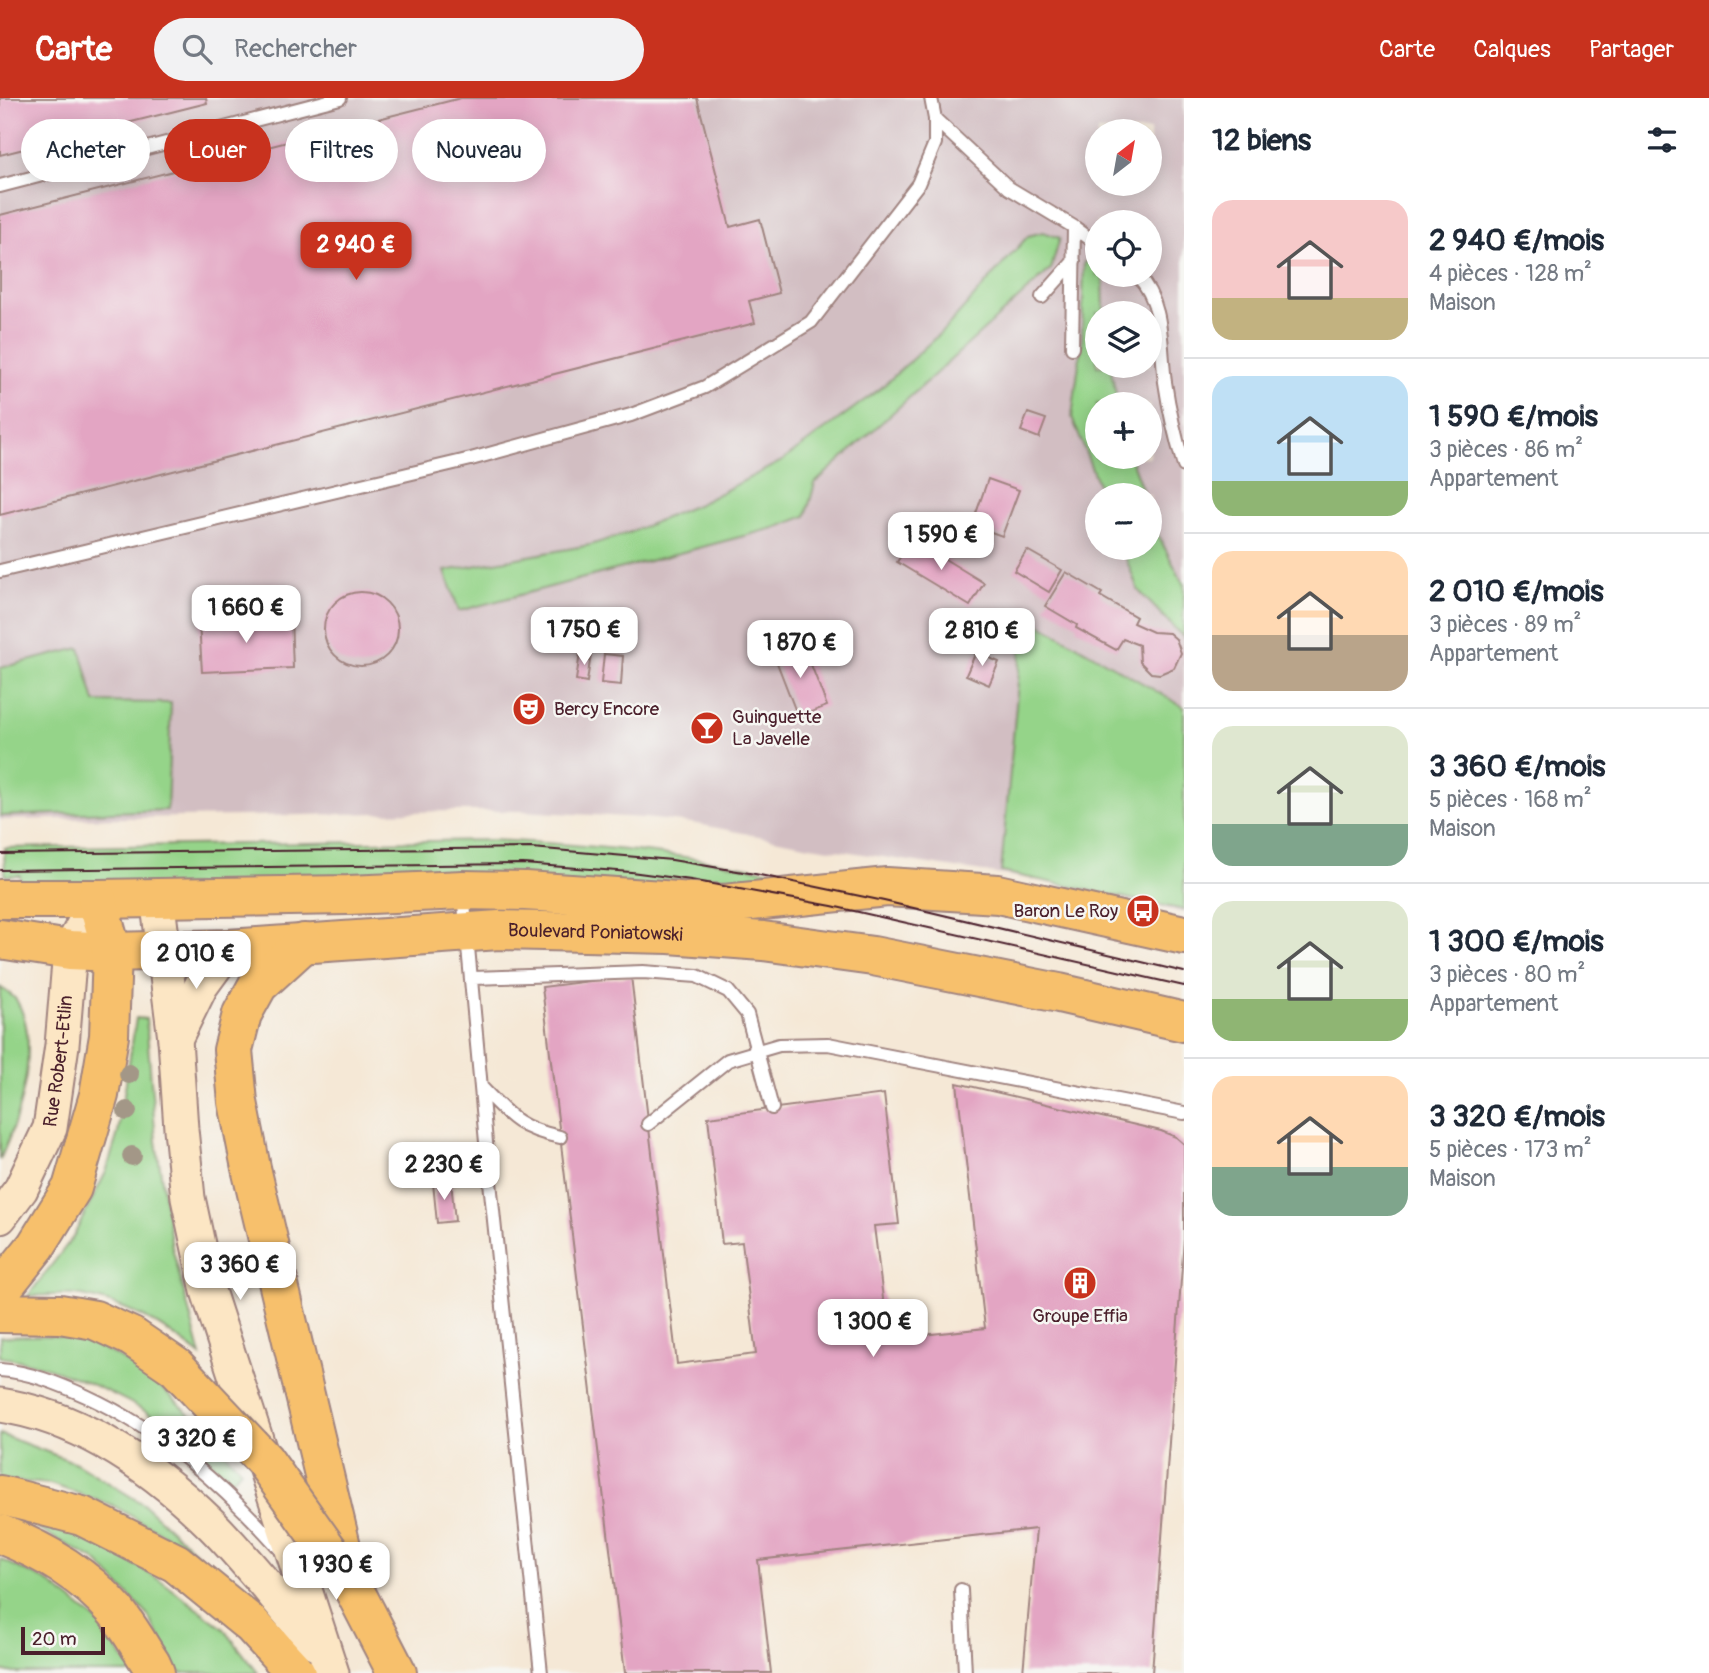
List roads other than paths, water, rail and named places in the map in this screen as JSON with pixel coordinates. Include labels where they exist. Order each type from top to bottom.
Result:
[{"type":"main road","name":"Boulevard Poniatowski","points":[[0,899],[348,895],[463,890],[537,891],[724,904],[887,887],[982,892],[1184,935]]},
{"type":"main road","points":[[157,897],[175,1039],[188,1198],[208,1291],[296,1566],[318,1667]]},
{"type":"main road","points":[[0,1291],[36,1246],[72,1188],[99,1095],[109,1036],[112,953],[97,899]]},
{"type":"main road","name":"Rue Robert-Etlin","points":[[0,1217],[21,1189],[50,1128],[62,1045],[70,950],[97,899]]},
{"type":"main road","name":"Boulevard Poniatowski","points":[[0,939],[70,950],[112,953],[228,949],[499,930],[607,931],[763,942],[873,956],[1059,993],[1184,1022]]},
{"type":"main road","points":[[304,943],[258,985],[242,1014],[233,1050],[238,1101],[251,1168],[349,1580]]},
{"type":"main road","points":[[175,1039],[201,986],[228,949]]},
{"type":"main road","points":[[0,1314],[60,1314],[95,1320],[132,1337],[176,1367],[264,1460],[349,1580],[397,1673]]},
{"type":"main road","points":[[0,1405],[20,1408],[89,1432],[155,1475],[212,1525],[318,1667]]},
{"type":"main road","points":[[0,1495],[82,1516],[176,1563],[252,1625],[318,1667]]},
{"type":"main road","points":[[0,1534],[41,1552],[91,1587],[115,1610],[155,1673]]},
{"type":"lane","points":[[0,186],[340,98]]},
{"type":"lane","points":[[0,571],[471,459],[631,415],[705,387],[811,322],[918,184],[935,143],[935,119],[931,98]]},
{"type":"lane","points":[[935,119],[1009,188],[1085,235]]},
{"type":"lane","points":[[1072,348],[1074,227]]},
{"type":"lane","points":[[1042,297],[1074,261]]},
{"type":"lane","points":[[1146,287],[1156,307],[1167,394],[1184,464]]},
{"type":"lane","points":[[463,890],[541,1673]]},
{"type":"lane","points":[[473,978],[643,972],[696,975],[728,991],[747,1014],[772,1108]]},
{"type":"lane","points":[[648,1124],[728,1059],[779,1045],[828,1044],[1184,1113]]},
{"type":"lane","points":[[481,1087],[511,1118],[534,1131],[560,1137]]},
{"type":"lane","points":[[0,1370],[16,1371],[60,1384],[149,1429],[202,1469],[250,1514],[296,1566]]},
{"type":"lane","points":[[961,1590],[965,1673]]},
{"type":"tram line","points":[[0,854],[532,848],[672,860],[884,901],[1184,972]]},
{"type":"tram line","points":[[0,870],[523,864],[631,872],[691,880],[832,906],[1184,986]]},
{"type":"place","name":"Bercy Encore","points":[[529,709]]},
{"type":"place","name":"Guinguette La Javelle","points":[[707,728]]},
{"type":"place","name":"Baron Le Roy","points":[[1143,911]]},
{"type":"place","name":"Groupe Effia","points":[[1080,1283]]}]
